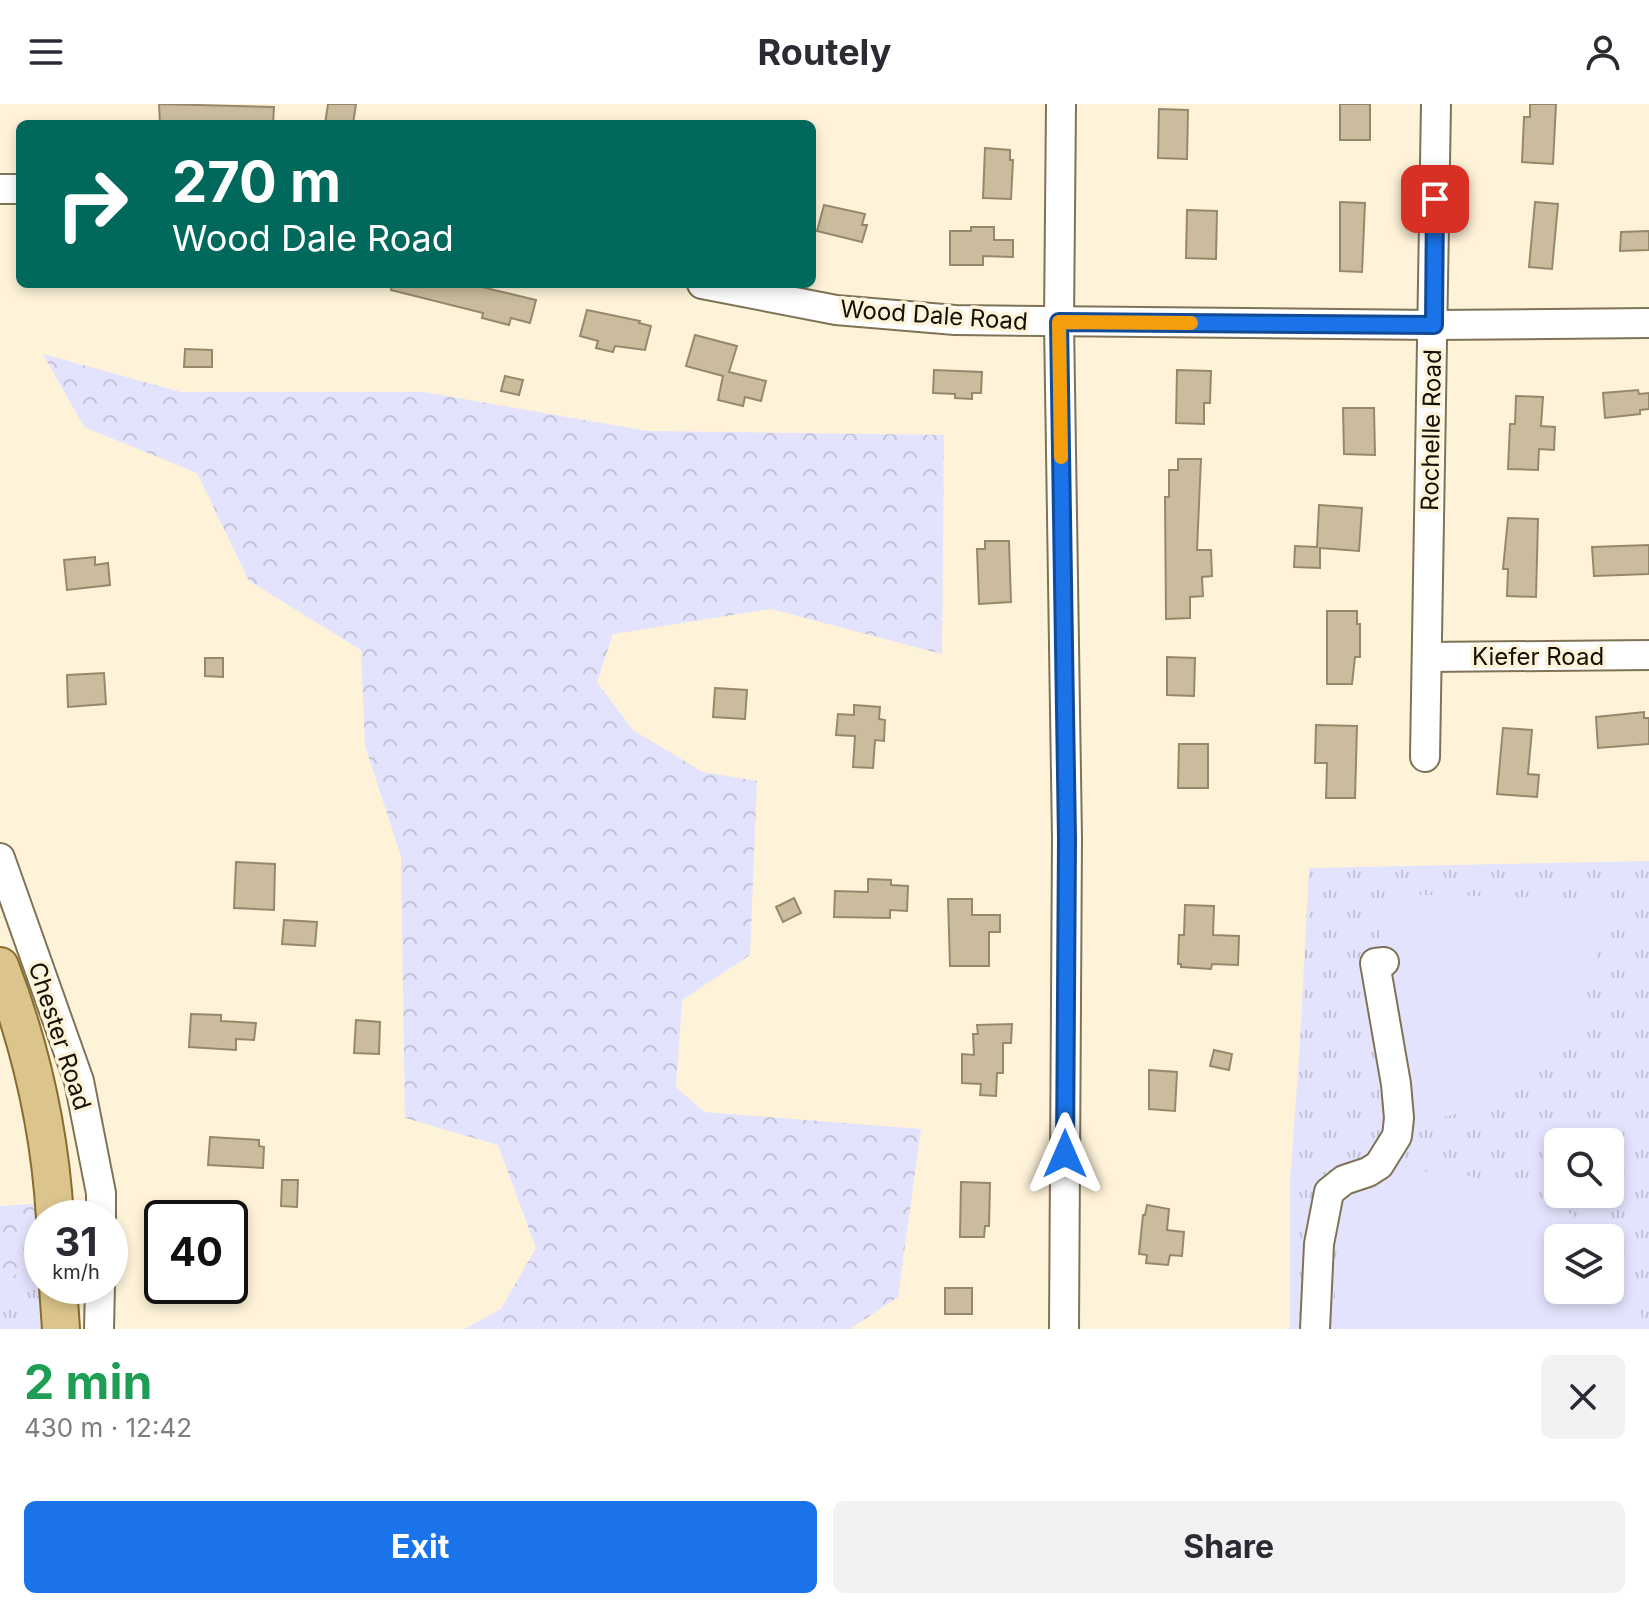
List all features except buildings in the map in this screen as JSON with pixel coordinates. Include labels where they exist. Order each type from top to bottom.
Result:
[{"type":"main road","name":"Chester Road","points":[[0,966],[15,1003],[32,1062],[53,1200]]},
{"type":"main road","points":[[59,1304],[61,1329]]},
{"type":"street","points":[[1061,104],[1059,322],[1067,839],[1064,1329]]},
{"type":"street","name":"Rochelle Road","points":[[1425,757],[1436,104]]},
{"type":"street","name":"Wood Dale Road","points":[[721,288],[777,300],[895,317],[1059,322],[1434,325],[1649,323]]},
{"type":"street","name":"Kiefer Road","points":[[1427,657],[1649,655]]},
{"type":"street","name":"Chester Road","points":[[0,858],[79,1081],[101,1200]]},
{"type":"street","points":[[1315,1329],[1319,1244],[1329,1192],[1344,1180],[1379,1165],[1397,1136],[1396,1084],[1375,963],[1384,962]]},
{"type":"street","points":[[92,1328],[97,1304]]},
{"type":"green space","points":[[43,354],[181,392],[424,392],[648,431],[944,435],[942,654],[771,609],[613,634],[597,682],[633,730],[703,772],[757,781],[750,955],[682,1000],[676,1087],[704,1112],[921,1129],[898,1297],[850,1329],[465,1329],[501,1309],[536,1248],[498,1145],[405,1118],[401,856],[365,746],[361,650],[249,581],[197,473],[84,427]]},
{"type":"green space","points":[[1649,861],[1649,1329],[1290,1329],[1290,1180],[1309,868]]},
{"type":"green space","points":[[1391,894],[1603,899],[1601,936],[1594,972],[1582,1006],[1565,1037],[1543,1064],[1516,1087],[1485,1104],[1448,1116],[1405,1121],[1377,909]]},
{"type":"green space","points":[[1431,1171],[1499,1183],[1544,1200],[1544,1208],[1559,1208],[1584,1223],[1544,1224],[1544,1304],[1624,1304],[1624,1271],[1640,1307],[1644,1329],[1333,1329],[1341,1188],[1406,1173]]},
{"type":"green space","points":[[24,1204],[24,1266],[4,1284],[0,1284],[0,1206]]},
{"type":"green space","points":[[24,1267],[24,1304],[45,1304],[50,1329],[0,1329],[0,1284]]},
{"type":"slow traffic","points":[[1061,457],[1059,322],[1191,323]]},
{"type":"route","points":[[1065,1154],[1067,839],[1059,322],[1434,325],[1435,199]]}]
